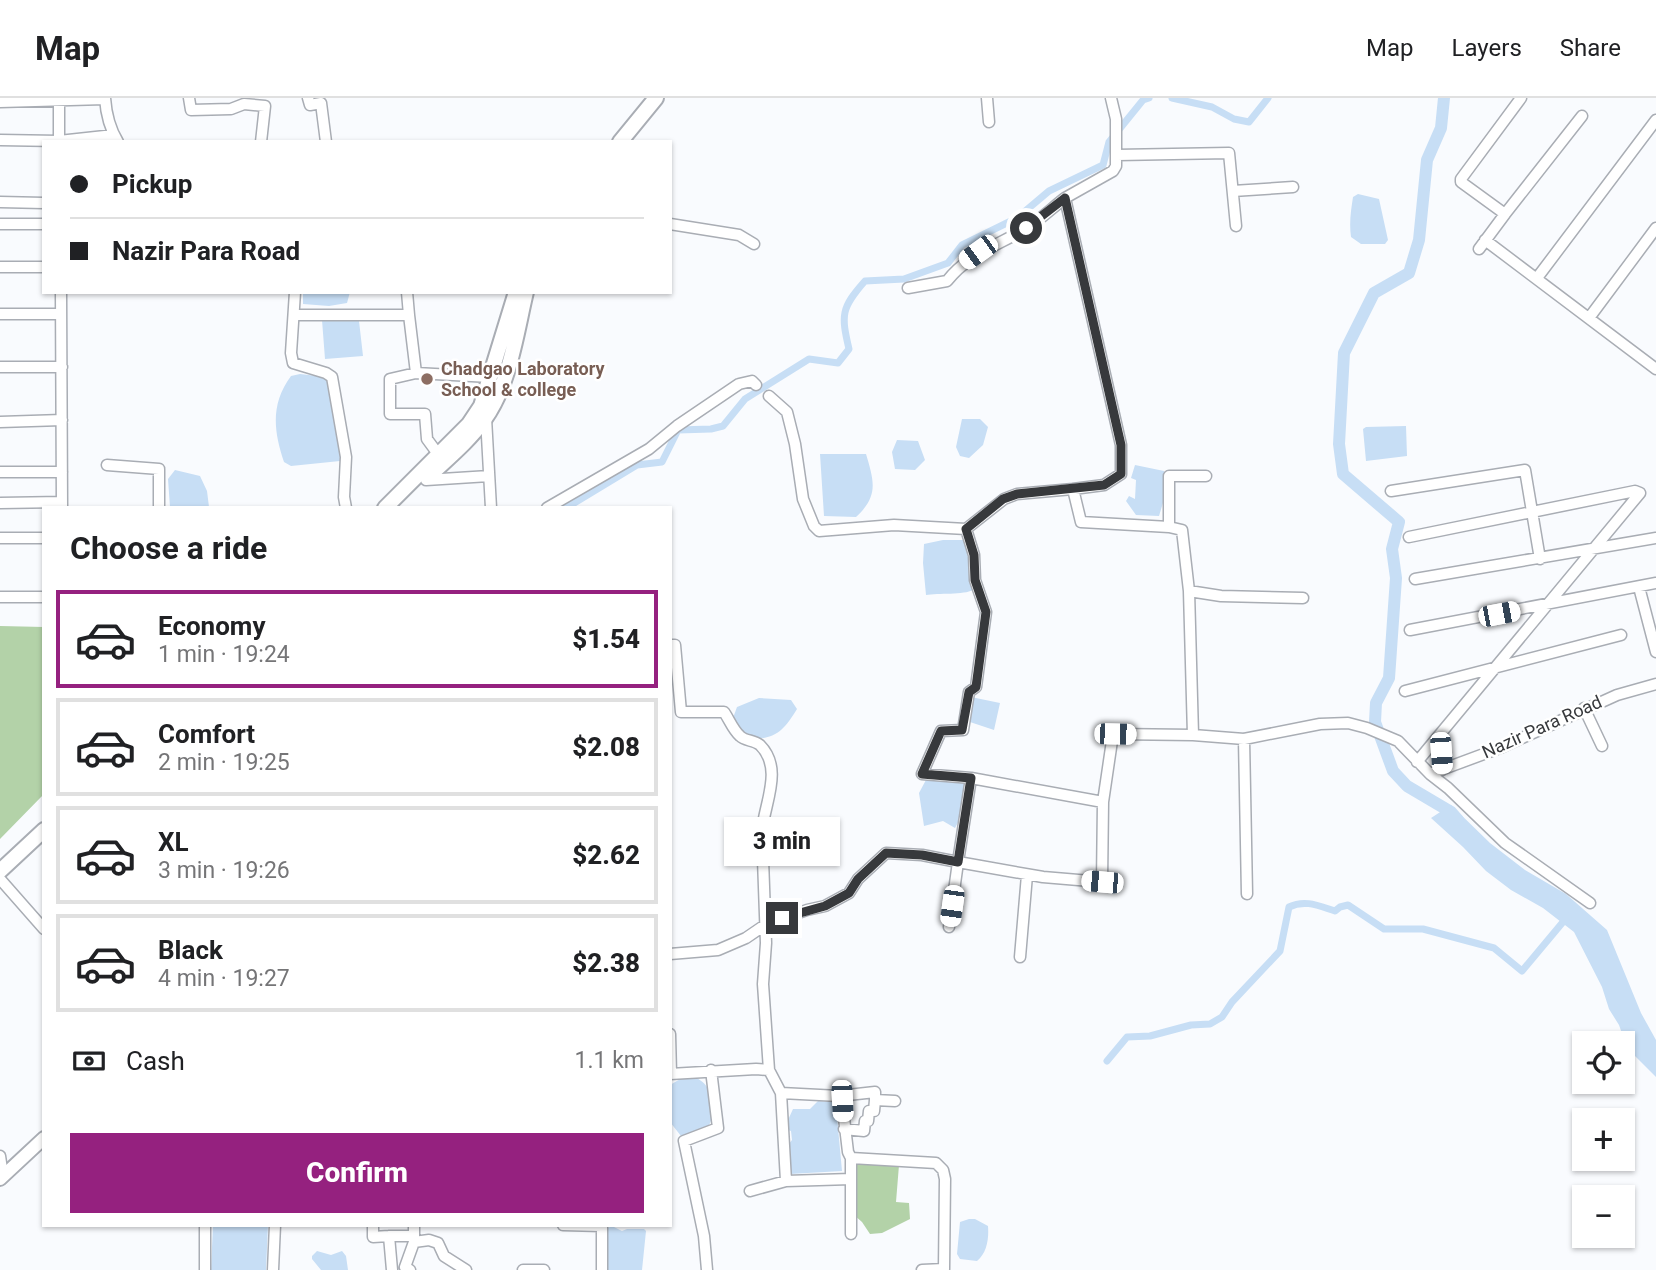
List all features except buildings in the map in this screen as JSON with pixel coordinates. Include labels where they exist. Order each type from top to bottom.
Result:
[{"type":"highway","points":[[622,140],[656,98]]},
{"type":"highway","points":[[633,140],[665,98]]},
{"type":"highway","points":[[387,506],[468,424],[481,406],[515,294]]},
{"type":"highway","points":[[398,506],[486,418],[503,381],[525,294]]},
{"type":"highway","points":[[0,859],[42,822]]},
{"type":"highway","points":[[0,871],[42,832]]},
{"type":"main road","points":[[1,1177],[42,1140]]},
{"type":"street","points":[[189,98],[191,110],[232,109],[244,104],[265,106],[261,140]]},
{"type":"street","points":[[308,98],[310,105],[321,101],[326,140]]},
{"type":"street","points":[[987,98],[989,122]]},
{"type":"street","points":[[908,288],[947,281],[957,267],[978,252],[1026,228],[1065,198],[1113,171],[1117,155],[1111,98]]},
{"type":"street","points":[[1505,215],[1461,182],[1461,179],[1521,98]]},
{"type":"street","points":[[59,99],[59,140]]},
{"type":"street","points":[[0,102],[105,99],[106,111],[116,138],[78,140]]},
{"type":"street","points":[[1581,117],[1482,244],[1537,278],[1656,369]]},
{"type":"street","points":[[1537,278],[1656,120]]},
{"type":"street","points":[[0,140],[42,141]]},
{"type":"street","points":[[1117,155],[1229,153],[1236,226]]},
{"type":"street","points":[[1233,191],[1293,187]]},
{"type":"street","points":[[769,396],[787,412],[803,499],[814,526],[819,531],[894,525],[966,529],[1003,499],[1017,494],[1104,485],[1121,474],[1121,445],[1065,198]]},
{"type":"street","points":[[0,202],[42,203]]},
{"type":"street","points":[[0,224],[42,224]]},
{"type":"street","points":[[672,224],[739,235],[754,244]]},
{"type":"street","points":[[1589,318],[1656,228]]},
{"type":"street","points":[[0,267],[42,267]]},
{"type":"street","points":[[0,503],[62,505],[61,294]]},
{"type":"street","points":[[295,294],[291,353],[293,363],[332,377],[346,457],[346,506]]},
{"type":"street","points":[[407,294],[415,373]]},
{"type":"street","points":[[0,314],[61,314]]},
{"type":"street","points":[[294,315],[409,315]]},
{"type":"street","points":[[0,367],[62,367]]},
{"type":"street","points":[[438,454],[427,439],[425,414],[390,414],[390,379],[415,373],[490,377]]},
{"type":"street","points":[[550,506],[649,449],[677,426],[740,384],[751,382],[756,385]]},
{"type":"street","points":[[486,418],[491,506]]},
{"type":"street","points":[[0,422],[62,420]]},
{"type":"street","points":[[107,465],[159,469],[159,506]]},
{"type":"street","points":[[1391,491],[1522,469],[1526,471],[1540,559]]},
{"type":"street","points":[[0,472],[62,472]]},
{"type":"street","points":[[426,480],[489,476]]},
{"type":"street","points":[[1169,527],[1169,476],[1206,476]]},
{"type":"street","points":[[1073,489],[1081,522],[1169,527],[1184,532],[1189,591],[1193,735]]},
{"type":"street","points":[[1409,537],[1637,491],[1639,495],[1417,762]]},
{"type":"street","points":[[966,529],[974,555],[975,580],[986,612],[976,687],[969,692],[962,730],[941,731],[922,774],[971,778],[1103,802]]},
{"type":"street","points":[[0,538],[42,538]]},
{"type":"street","points":[[1415,579],[1656,538]]},
{"type":"street","points":[[1410,630],[1656,583]]},
{"type":"street","points":[[1639,587],[1656,652]]},
{"type":"street","points":[[1189,591],[1221,596],[1303,598]]},
{"type":"street","points":[[0,597],[42,597]]},
{"type":"street","points":[[1405,691],[1621,635]]},
{"type":"street","points":[[672,645],[675,645],[676,708],[681,712],[724,712],[740,737],[758,743],[769,758],[772,787],[762,831],[766,943],[763,984],[769,1070],[780,1093],[786,1181]]},
{"type":"street","name":"Nazir Para Road","points":[[1430,774],[1500,748],[1584,708],[1656,684]]},
{"type":"street","points":[[1584,708],[1602,746]]},
{"type":"street","points":[[672,954],[718,950],[746,938],[765,925],[825,906],[849,893],[858,879],[886,853],[922,855],[1027,875],[1102,882],[1103,802],[1113,734],[1244,739],[1320,724],[1348,723],[1367,728],[1398,741],[1505,843],[1590,903]]},
{"type":"street","points":[[1439,736],[1442,770]]},
{"type":"street","points":[[1244,739],[1247,894]]},
{"type":"street","points":[[949,927],[971,778]]},
{"type":"street","points":[[1020,957],[1027,875]]},
{"type":"street","points":[[0,879],[42,927]]},
{"type":"street","points":[[672,1074],[711,1070],[769,1070]]},
{"type":"street","points":[[707,1270],[704,1236],[684,1141],[718,1128],[711,1070]]},
{"type":"street","points":[[780,1093],[839,1096],[875,1093],[874,1111],[869,1111],[864,1131],[844,1129]]},
{"type":"street","points":[[839,1096],[850,1157],[851,1234]]},
{"type":"street","points":[[876,1100],[895,1101]]},
{"type":"street","points":[[0,1156],[1,1177]]},
{"type":"street","points":[[850,1157],[936,1163],[943,1170],[946,1179],[944,1269],[922,1270]]},
{"type":"street","points":[[750,1191],[786,1181],[851,1179]]},
{"type":"street","points":[[205,1227],[205,1270]]},
{"type":"street","points":[[273,1270],[275,1227]]},
{"type":"street","points":[[373,1227],[373,1237],[389,1236],[438,1243],[444,1256],[466,1270]]},
{"type":"street","points":[[405,1269],[414,1239],[414,1227]]},
{"type":"street","points":[[602,1227],[602,1270]]},
{"type":"street","points":[[389,1236],[392,1270]]},
{"type":"street","points":[[523,1270],[544,1270]]},
{"type":"green space","points":[[0,626],[42,627],[42,796],[0,839]]},
{"type":"green space","points":[[855,1161],[899,1165],[896,1202],[909,1203],[910,1219],[882,1233],[870,1234],[854,1215]]},
{"type":"water","points":[[1358,194],[1379,199],[1388,240],[1385,244],[1361,244],[1351,237],[1353,197]]},
{"type":"water","points":[[303,294],[349,294],[347,303],[329,306],[303,304]]},
{"type":"water","points":[[322,320],[359,321],[363,356],[325,359]]},
{"type":"water","points":[[300,374],[326,377],[329,381],[340,461],[291,466],[284,462],[276,428],[277,407],[291,376]]},
{"type":"water","points":[[962,419],[980,419],[988,427],[983,445],[969,458],[960,456],[956,447]]},
{"type":"water","points":[[1406,426],[1407,456],[1366,461],[1363,429]]},
{"type":"water","points":[[897,440],[918,441],[925,460],[915,470],[895,469],[892,452]]},
{"type":"water","points":[[820,454],[866,454],[873,488],[868,502],[856,517],[824,516]]},
{"type":"water","points":[[1135,465],[1164,471],[1166,493],[1159,516],[1136,515],[1126,501],[1129,496],[1135,499],[1136,480],[1131,478]]},
{"type":"water","points":[[175,470],[200,476],[207,491],[209,506],[170,506],[168,479]]},
{"type":"water","points":[[964,540],[970,554],[973,590],[926,595],[924,544]]},
{"type":"water","points":[[971,697],[1000,703],[994,730],[967,721]]},
{"type":"water","points":[[759,698],[791,700],[797,709],[777,733],[763,738],[745,738],[733,718],[737,707]]},
{"type":"water","points":[[927,778],[968,784],[962,815],[955,828],[943,821],[924,826],[919,793]]},
{"type":"water","points":[[1451,805],[1490,843],[1525,870],[1566,894],[1607,930],[1641,1013],[1656,1040],[1656,1077],[1635,1056],[1635,1031],[1621,1031],[1574,932],[1486,871],[1431,818]]},
{"type":"water","points":[[694,1076],[709,1090],[712,1118],[703,1130],[681,1136],[672,1125],[672,1084],[682,1078]]},
{"type":"water","points":[[818,1101],[832,1102],[836,1106],[842,1171],[790,1174],[788,1145],[792,1140],[788,1120],[793,1109],[810,1109]]},
{"type":"water","points":[[969,1219],[988,1226],[987,1245],[977,1261],[960,1259],[957,1254],[960,1222]]},
{"type":"water","points":[[213,1227],[268,1227],[266,1270],[211,1270]]},
{"type":"water","points":[[614,1227],[622,1231],[646,1231],[642,1270],[606,1270],[603,1230]]},
{"type":"water","points":[[317,1251],[331,1255],[342,1251],[346,1256],[348,1270],[321,1270],[312,1259]]},
{"type":"waterway","points":[[569,506],[637,465],[662,462],[678,430],[723,426],[745,399],[809,359],[838,363],[849,349],[844,320],[847,305],[865,281],[904,279],[948,263],[962,245],[1017,218],[1049,191],[1103,165],[1109,142],[1143,100],[1149,98]]},
{"type":"waterway","points":[[1172,98],[1212,107],[1234,119],[1249,122],[1268,98]]},
{"type":"waterway","points":[[1444,98],[1441,128],[1427,160],[1419,240],[1409,273],[1374,293],[1344,353],[1339,444],[1343,474],[1399,522],[1392,549],[1396,578],[1389,678],[1376,703],[1375,722],[1393,771],[1407,786],[1451,812],[1458,820]]},
{"type":"waterway","points":[[1107,1061],[1127,1037],[1150,1036],[1191,1025],[1210,1024],[1222,1017],[1232,1002],[1280,951],[1289,907],[1295,905],[1312,904],[1335,911],[1348,905],[1384,929],[1423,929],[1494,948],[1522,971],[1568,916]]},
{"type":"place","name":"Chadgao Laboratory School & college","points":[[427,379]]},
{"type":"route","points":[[782,918],[825,906],[849,893],[858,879],[886,853],[922,855],[958,862],[971,778],[922,774],[941,731],[962,730],[969,692],[976,687],[986,612],[975,580],[974,555],[966,529],[1003,499],[1017,494],[1104,485],[1121,474],[1121,445],[1065,198],[1026,228]]}]
